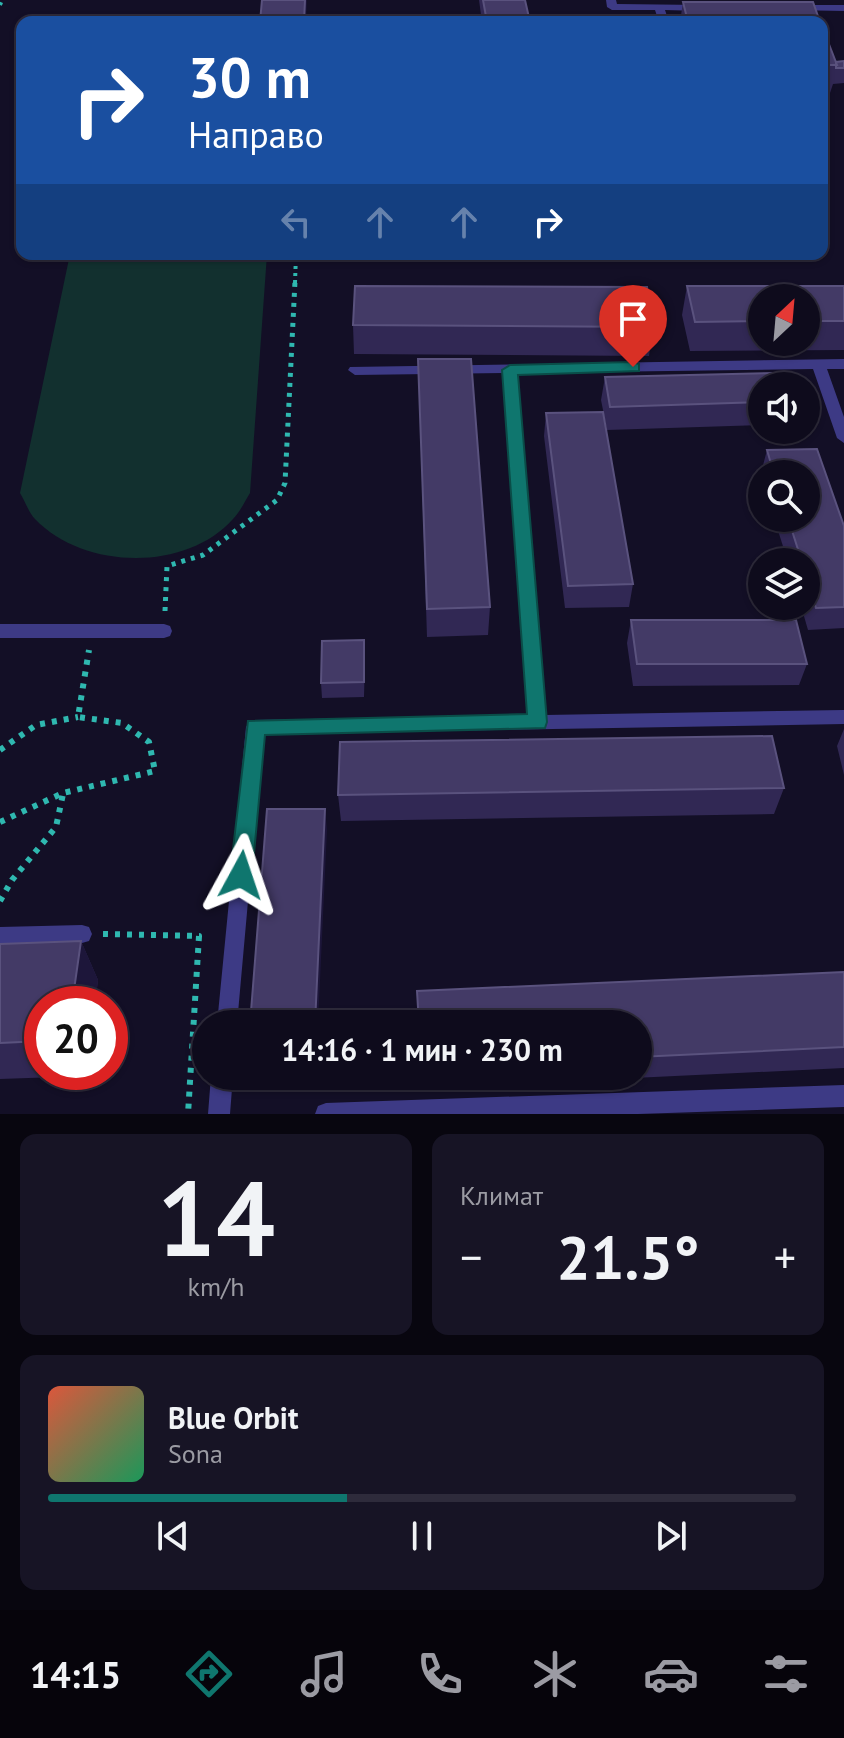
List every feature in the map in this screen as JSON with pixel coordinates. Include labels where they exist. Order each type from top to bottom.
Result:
[{"type":"lane","points":[[611,0],[612,7],[721,8]]},
{"type":"lane","points":[[659,7],[662,16]]},
{"type":"lane","points":[[782,8],[844,8]]},
{"type":"lane","points":[[818,364],[844,438]]},
{"type":"lane","points":[[355,370],[844,364]]},
{"type":"lane","points":[[510,370],[537,722]]},
{"type":"lane","points":[[0,631],[164,631]]},
{"type":"lane","points":[[228,1010],[255,727],[844,717]]},
{"type":"lane","points":[[0,936],[82,934]]},
{"type":"lane","points":[[219,1114],[221,1090]]},
{"type":"lane","points":[[326,1114],[844,1096]]},
{"type":"path","points":[[164,631],[167,566],[203,555],[277,500],[285,483],[296,260]]},
{"type":"path","points":[[78,717],[92,631]]},
{"type":"path","points":[[0,750],[18,732],[55,717],[78,717],[122,723],[131,729],[149,742],[155,771],[63,793],[0,822]]},
{"type":"path","points":[[0,901],[12,880],[56,827],[63,793]]},
{"type":"path","points":[[82,934],[199,936],[188,1114]]},
{"type":"green space","points":[[69,260],[267,260],[250,493],[233,519],[213,536],[189,549],[163,556],[135,558],[107,555],[80,548],[56,536],[35,519],[20,493]]},
{"type":"building","points":[[262,0],[305,0],[304,16],[261,16]]},
{"type":"building","points":[[483,0],[525,0],[529,16],[486,16]]},
{"type":"building","points":[[683,2],[813,2],[818,16],[686,16]]},
{"type":"building","points":[[828,42],[837,65],[828,65]]},
{"type":"building","points":[[844,61],[844,68],[836,68],[836,62]]},
{"type":"building","points":[[355,286],[647,287],[653,327],[353,325]]},
{"type":"building","points":[[687,286],[748,286],[748,321],[695,322]]},
{"type":"building","points":[[820,286],[844,286],[844,321],[820,321]]},
{"type":"building","points":[[418,359],[471,359],[490,607],[427,609]]},
{"type":"building","points":[[748,374],[748,402],[610,407],[605,377]]},
{"type":"building","points":[[603,412],[633,584],[568,586],[546,413]]},
{"type":"building","points":[[817,449],[844,526],[844,607],[820,608],[820,548],[798,548],[792,532],[820,532],[820,460],[770,460],[767,450]]},
{"type":"building","points":[[631,620],[796,620],[807,664],[637,664]]},
{"type":"building","points":[[364,640],[364,682],[321,683],[322,641]]},
{"type":"building","points":[[772,736],[784,788],[338,795],[340,742]]},
{"type":"building","points":[[267,809],[325,809],[316,1010],[251,1010]]},
{"type":"building","points":[[81,941],[75,986],[24,986],[24,1042],[0,1043],[0,944]]},
{"type":"building","points":[[844,972],[844,1047],[652,1056],[652,1010],[418,1010],[417,991]]},
{"type":"route","points":[[241,875],[255,727],[537,722],[510,370],[633,367]]}]
